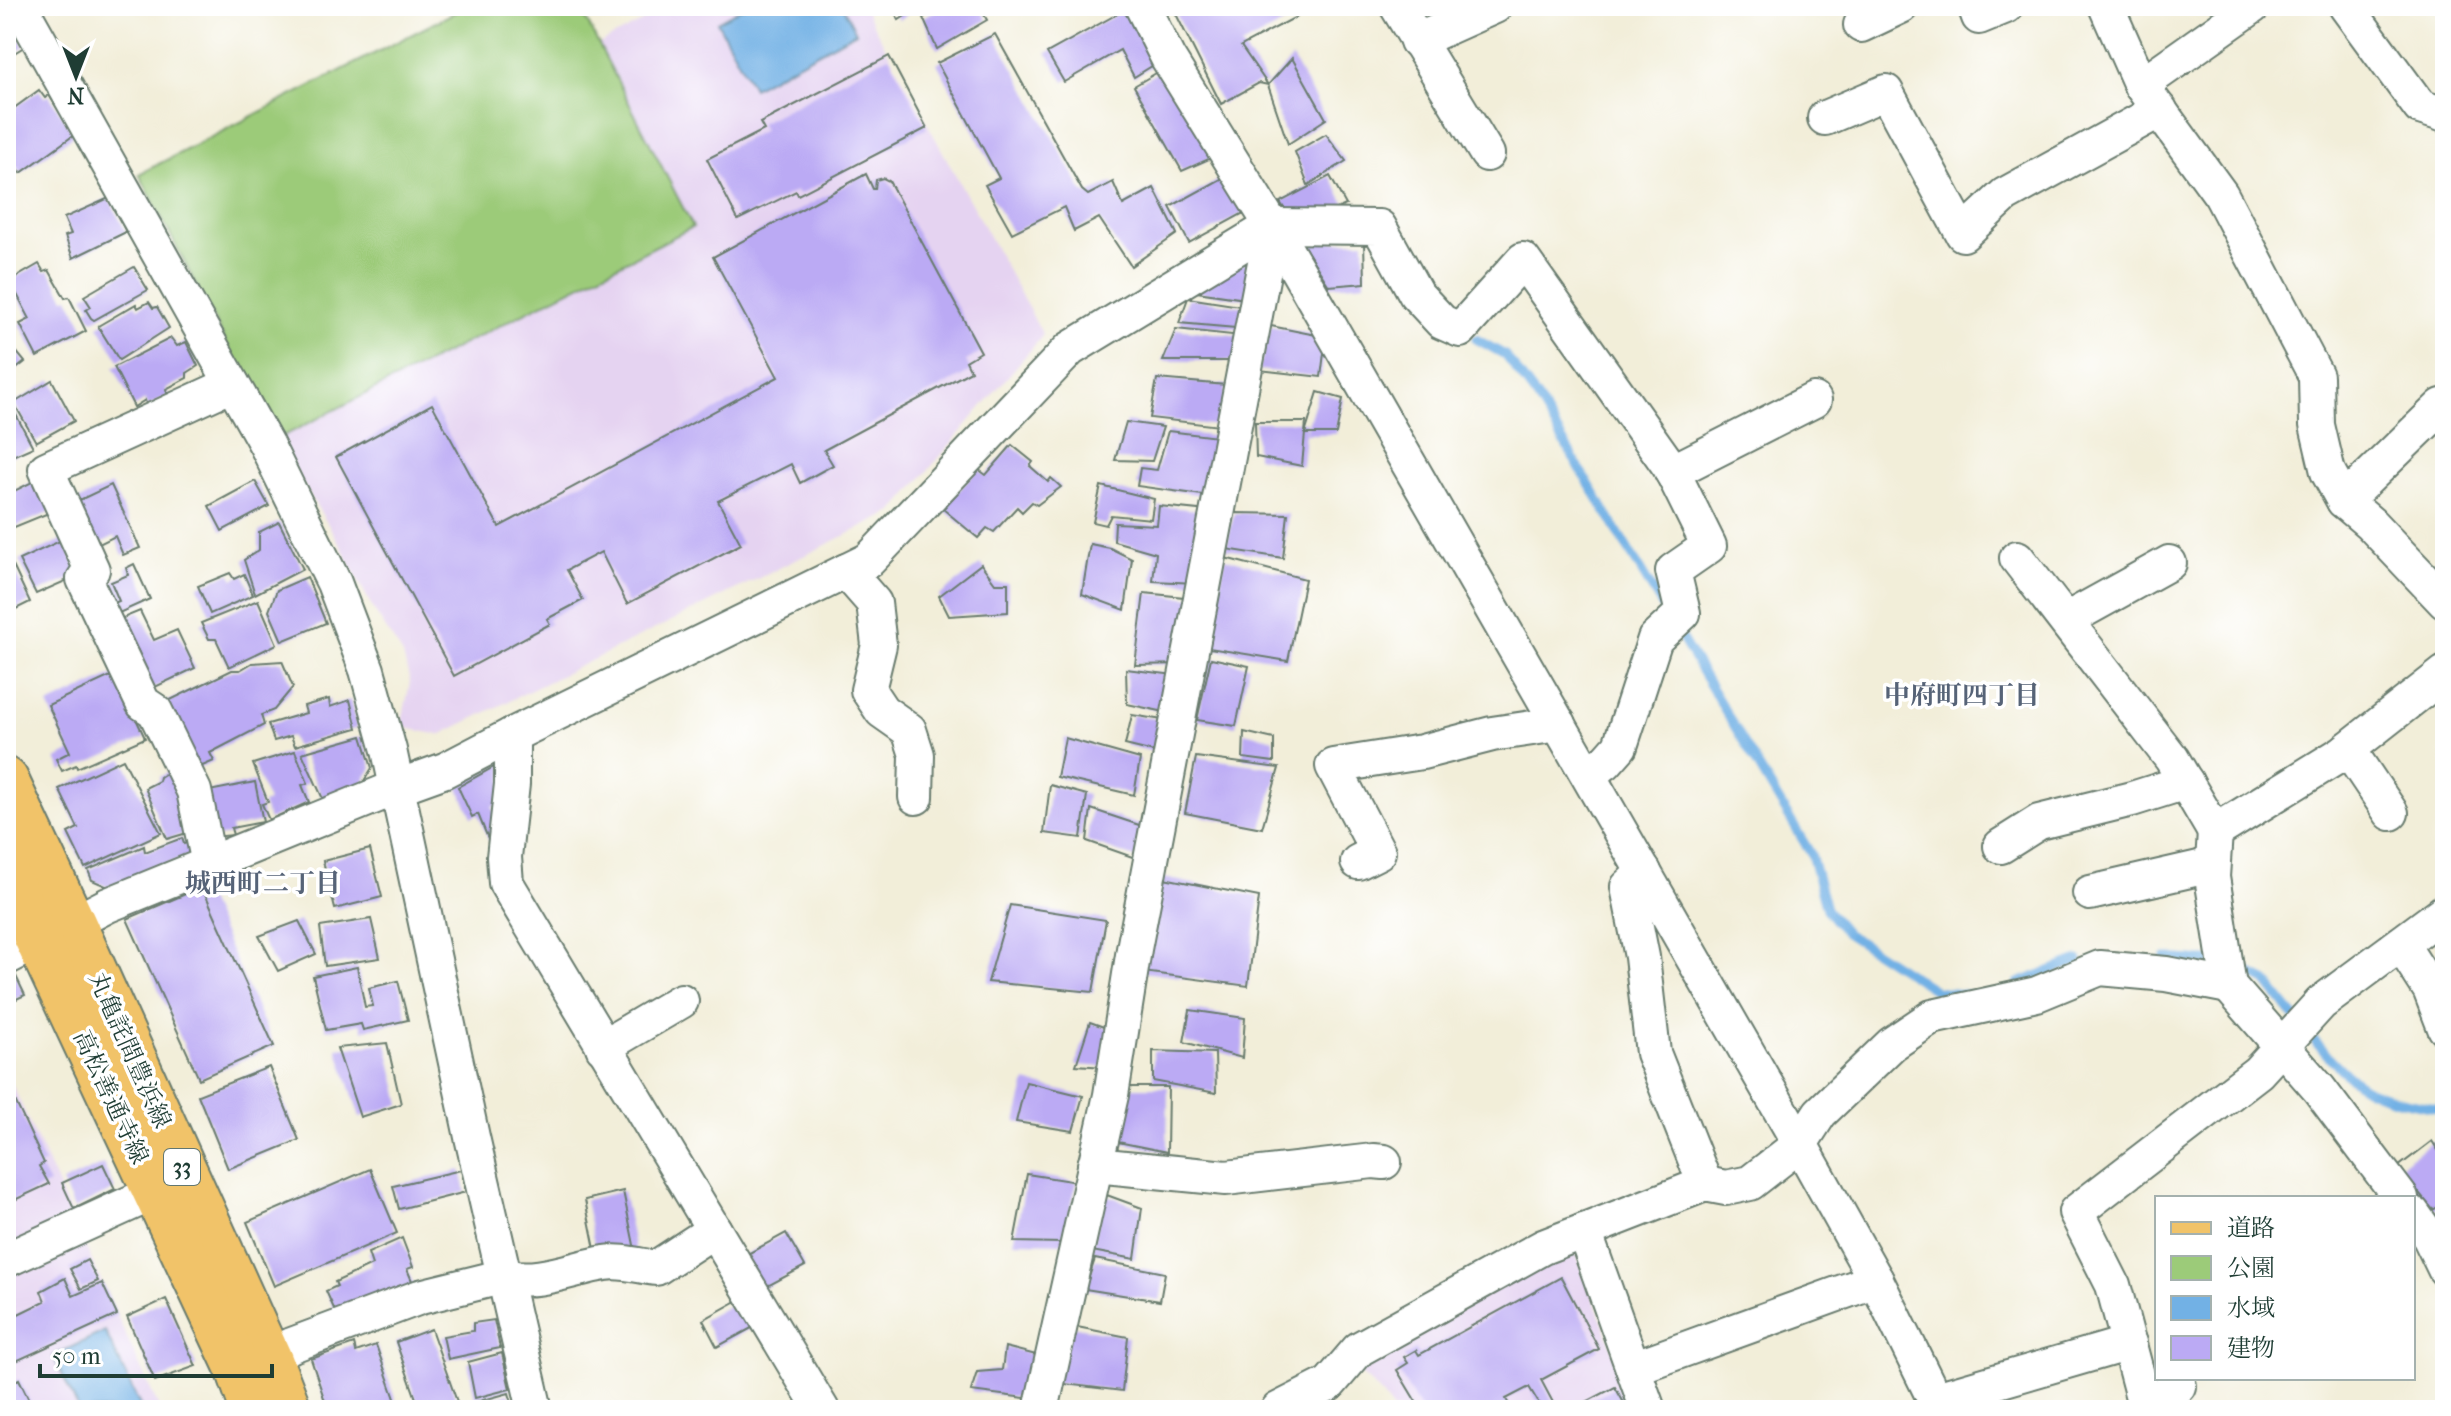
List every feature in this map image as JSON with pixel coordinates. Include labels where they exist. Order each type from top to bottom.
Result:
[{"type":"main road","name":"33","points":[[6,780],[39,942]]},
{"type":"main road","name":"高松善通寺線","points":[[6,873],[39,942],[171,1185],[254,1380]]},
{"type":"main road","name":"33","points":[[254,1380],[289,1410]]},
{"type":"street","points":[[20,6],[266,444],[334,583],[367,670],[389,750],[535,1410]]},
{"type":"street","points":[[1142,6],[1168,58],[1272,226],[1800,1144],[1876,1280],[1938,1405],[2129,1343]]},
{"type":"street","points":[[1397,6],[1487,154]]},
{"type":"street","points":[[1417,41],[1495,6]]},
{"type":"street","points":[[1861,25],[1901,6]]},
{"type":"street","points":[[1975,6],[1979,17],[2006,6]]},
{"type":"street","points":[[2106,6],[2151,97],[2221,195],[2316,376],[2317,425],[2328,472],[2344,501],[2370,523],[2445,602]]},
{"type":"street","points":[[1825,118],[1886,92],[1963,234],[2005,195],[2151,97],[2253,6]]},
{"type":"street","points":[[2346,6],[2420,107],[2445,115]]},
{"type":"street","points":[[1041,1410],[1111,1095],[1134,949],[1272,226]]},
{"type":"street","points":[[39,942],[108,905],[445,770],[869,560],[1070,349],[1272,226],[1379,227],[1416,294],[1442,322],[1460,330],[1523,260],[1672,472],[1709,546],[1673,571],[1674,620],[1655,639],[1620,746],[1605,763],[1587,772]]},
{"type":"street","points":[[209,864],[194,791],[155,711],[143,703],[84,579],[92,570],[46,469],[232,384]]},
{"type":"street","points":[[1672,472],[1814,400]]},
{"type":"street","points":[[2344,501],[2442,406]]},
{"type":"street","points":[[2017,558],[2172,759],[2186,782],[2214,849],[2212,877],[2227,972],[2292,1035],[2319,1089],[2399,1196]]},
{"type":"street","points":[[2066,620],[2169,563]]},
{"type":"street","points":[[846,571],[874,603],[879,645],[868,690],[882,711],[909,730],[917,755],[916,797]]},
{"type":"street","points":[[2090,893],[2214,849],[2445,673]]},
{"type":"street","points":[[1358,862],[1378,852],[1333,766],[1422,752],[1492,734],[1559,724]]},
{"type":"street","points":[[512,735],[512,784],[504,857],[506,883],[822,1410]]},
{"type":"street","points":[[2348,749],[2391,813]]},
{"type":"street","points":[[2001,846],[2039,822],[2186,782]]},
{"type":"street","points":[[1644,872],[1628,887],[1642,957],[1653,1053],[1705,1184]]},
{"type":"street","points":[[2179,1386],[2145,1405],[2113,1285],[2076,1212],[2258,1072],[2321,1003],[2445,911]]},
{"type":"street","points":[[2401,944],[2430,989],[2445,1028]]},
{"type":"street","points":[[1278,1410],[1329,1384],[1359,1349],[1543,1247],[1705,1184],[1726,1188],[1750,1183],[1800,1144],[1820,1113],[1892,1044],[1932,1017],[2037,994],[2100,968],[2166,974],[2227,972]]},
{"type":"street","points":[[603,1047],[681,1001]]},
{"type":"street","points":[[1095,1165],[1226,1178],[1384,1162]]},
{"type":"street","points":[[6,1260],[171,1185]]},
{"type":"street","points":[[2429,1227],[2445,1269]]},
{"type":"street","points":[[254,1380],[292,1345],[420,1297],[505,1276],[518,1280],[609,1262],[656,1268],[714,1230]]},
{"type":"street","points":[[1584,1231],[1648,1410]]},
{"type":"street","points":[[1633,1368],[1876,1280]]},
{"type":"shaded area","points":[[467,6],[579,6],[599,44],[672,6],[863,6],[1043,335],[893,512],[440,735],[401,727],[410,682],[403,655],[373,609],[340,544],[276,440],[139,174]]},
{"type":"shaded area","points":[[6,1071],[102,1283],[160,1410],[6,1410]]},
{"type":"shaded area","points":[[1573,1245],[1636,1410],[1393,1410],[1378,1390],[1358,1372],[1379,1352]]},
{"type":"green space","points":[[467,6],[579,6],[693,227],[276,440],[139,174]]},
{"type":"water","points":[[746,6],[842,6],[856,32],[753,88],[717,22]]},
{"type":"water","points":[[105,1331],[142,1410],[79,1410],[53,1356]]},
{"type":"building","points":[[891,6],[920,6],[899,20]]},
{"type":"building","points":[[944,6],[979,6],[987,20],[937,49],[923,18]]},
{"type":"building","points":[[1172,6],[1317,6],[1241,46],[1268,85],[1259,83],[1221,104]]},
{"type":"building","points":[[1130,7],[1160,61],[1134,77],[1120,50],[1064,82],[1047,53]]},
{"type":"building","points":[[6,15],[24,47],[6,58]]},
{"type":"building","points":[[995,34],[1082,190],[1088,195],[1113,182],[1123,205],[1154,188],[1177,234],[1131,266],[1099,218],[1074,231],[1064,207],[1012,233],[985,185],[999,178],[937,63]]},
{"type":"building","points":[[889,56],[927,128],[798,195],[796,191],[738,220],[707,159],[764,130],[760,123]]},
{"type":"building","points":[[1292,58],[1326,119],[1288,144],[1268,85]]},
{"type":"building","points":[[1163,69],[1218,155],[1182,171],[1134,86]]},
{"type":"building","points":[[39,90],[45,98],[49,95],[74,135],[21,173],[6,152],[6,114]]},
{"type":"building","points":[[1326,134],[1346,161],[1308,185],[1295,152]]},
{"type":"building","points":[[866,174],[873,189],[876,180],[883,178],[889,181],[981,352],[966,361],[971,371],[824,450],[833,465],[800,483],[791,464],[718,501],[741,544],[627,604],[601,552],[567,570],[583,600],[547,619],[550,624],[454,676],[336,457],[432,404],[499,527],[778,377],[713,257]]},
{"type":"building","points":[[1230,174],[1253,208],[1189,243],[1170,207]]},
{"type":"building","points":[[1330,176],[1346,205],[1318,217],[1288,214],[1280,202]]},
{"type":"building","points":[[109,198],[126,232],[73,258],[65,236],[71,234],[64,218]]},
{"type":"building","points":[[1364,241],[1365,283],[1329,286],[1301,242]]},
{"type":"building","points":[[1227,263],[1259,264],[1253,300],[1190,291]]},
{"type":"building","points":[[39,264],[44,272],[49,270],[65,298],[69,297],[86,331],[37,357],[20,324],[30,319],[10,281]]},
{"type":"building","points":[[134,267],[148,290],[94,320],[91,318],[86,310],[91,307],[84,296]]},
{"type":"building","points":[[1188,298],[1247,307],[1247,329],[1179,323]]},
{"type":"building","points":[[149,302],[153,308],[157,307],[169,328],[119,360],[98,326],[136,304],[138,308]]},
{"type":"building","points":[[1271,326],[1326,337],[1321,377],[1259,370]]},
{"type":"building","points":[[1176,329],[1242,336],[1236,361],[1163,361]]},
{"type":"building","points":[[171,338],[177,346],[186,342],[198,366],[187,373],[187,378],[166,389],[168,396],[147,407],[145,400],[134,407],[114,367]]},
{"type":"building","points":[[6,339],[25,362],[10,374],[13,380],[6,385]]},
{"type":"building","points":[[1157,379],[1226,385],[1219,426],[1150,418]]},
{"type":"building","points":[[52,380],[74,421],[36,442],[14,403]]},
{"type":"building","points":[[1318,392],[1343,399],[1336,434],[1305,434]]},
{"type":"building","points":[[14,411],[33,447],[6,459],[6,415]]},
{"type":"building","points":[[1126,422],[1163,427],[1152,461],[1115,460]]},
{"type":"building","points":[[1255,422],[1306,422],[1302,466],[1256,457]]},
{"type":"building","points":[[1168,431],[1218,437],[1210,496],[1137,486],[1140,468],[1157,470]]},
{"type":"building","points":[[1012,445],[1033,462],[1030,466],[1048,482],[1051,478],[1061,487],[1037,505],[1032,502],[1022,512],[1017,507],[994,532],[987,528],[978,538],[943,509],[978,469],[986,475]]},
{"type":"building","points":[[42,477],[56,510],[12,528],[6,516],[6,495]]},
{"type":"building","points":[[255,481],[269,506],[222,531],[209,506]]},
{"type":"building","points":[[111,485],[140,548],[123,555],[115,536],[89,549],[69,505]]},
{"type":"building","points":[[1101,486],[1154,499],[1151,519],[1111,515],[1106,525],[1093,522]]},
{"type":"building","points":[[1159,506],[1208,511],[1197,583],[1153,581],[1156,553],[1114,541],[1115,523],[1157,525]]},
{"type":"building","points":[[1234,513],[1288,514],[1283,558],[1226,549]]},
{"type":"building","points":[[279,522],[303,569],[255,594],[244,560],[259,550],[259,532]]},
{"type":"building","points":[[64,539],[79,575],[36,594],[19,560]]},
{"type":"building","points":[[1090,544],[1110,548],[1132,559],[1125,610],[1082,594]]},
{"type":"building","points":[[6,551],[30,602],[6,614]]},
{"type":"building","points":[[1225,558],[1305,579],[1288,661],[1209,648]]},
{"type":"building","points":[[134,564],[150,599],[119,613],[114,603],[119,601],[111,582],[128,575],[126,568]]},
{"type":"building","points":[[981,564],[995,583],[1008,583],[1008,612],[949,616],[939,596]]},
{"type":"building","points":[[230,573],[234,579],[244,574],[253,595],[210,614],[198,586]]},
{"type":"building","points":[[307,577],[326,623],[282,641],[269,611],[277,590]]},
{"type":"building","points":[[1144,593],[1194,598],[1184,664],[1135,665]]},
{"type":"building","points":[[258,600],[277,644],[229,667],[216,639],[209,639],[201,623]]},
{"type":"building","points":[[140,611],[154,640],[177,630],[195,668],[151,689],[140,666],[143,662],[137,649],[132,649],[118,620]]},
{"type":"building","points":[[1211,658],[1249,666],[1236,726],[1197,720]]},
{"type":"building","points":[[282,661],[293,687],[274,710],[261,715],[264,725],[210,753],[214,761],[191,771],[158,706],[232,670],[240,670],[252,663]]},
{"type":"building","points":[[1126,669],[1175,675],[1165,712],[1127,704]]},
{"type":"building","points":[[115,674],[145,738],[77,768],[76,765],[62,771],[56,759],[70,752],[48,705]]},
{"type":"building","points":[[329,699],[330,707],[350,700],[357,728],[295,746],[291,736],[274,741],[268,724],[306,713],[304,706]]},
{"type":"building","points":[[1132,715],[1169,721],[1162,754],[1125,745]]},
{"type":"building","points":[[1244,732],[1274,739],[1274,762],[1243,758]]},
{"type":"building","points":[[362,736],[372,768],[362,784],[323,799],[302,753]]},
{"type":"building","points":[[1065,738],[1140,759],[1134,795],[1057,777]]},
{"type":"building","points":[[295,751],[308,783],[302,785],[309,802],[269,820],[262,804],[268,802],[253,764]]},
{"type":"building","points":[[1196,757],[1279,768],[1262,828],[1185,813]]},
{"type":"building","points":[[123,759],[161,833],[85,868],[68,833],[78,828],[59,789]]},
{"type":"building","points":[[503,762],[502,803],[492,807],[500,822],[489,841],[478,814],[472,817],[458,787]]},
{"type":"building","points":[[171,770],[187,833],[167,839],[145,788]]},
{"type":"building","points":[[255,782],[263,822],[231,828],[233,835],[214,837],[204,792]]},
{"type":"building","points":[[1050,785],[1087,795],[1081,838],[1044,833]]},
{"type":"building","points":[[1091,809],[1148,828],[1138,859],[1087,841]]},
{"type":"building","points":[[182,838],[184,844],[192,841],[196,853],[108,887],[92,880],[88,870],[144,846],[145,852]]},
{"type":"building","points":[[370,849],[382,897],[335,909],[323,861]]},
{"type":"building","points":[[1159,877],[1259,897],[1248,986],[1143,972]]},
{"type":"building","points":[[202,887],[274,1046],[199,1079],[127,919]]},
{"type":"building","points":[[1010,905],[1106,920],[1093,992],[988,982]]},
{"type":"building","points":[[371,919],[380,958],[325,966],[320,927]]},
{"type":"building","points":[[299,921],[316,954],[278,971],[259,936]]},
{"type":"building","points":[[357,967],[365,1007],[373,1006],[369,988],[398,981],[408,1020],[363,1030],[361,1024],[326,1030],[313,976]]},
{"type":"building","points":[[14,972],[25,995],[6,1004],[6,975]]},
{"type":"building","points":[[1190,1010],[1245,1018],[1242,1058],[1184,1042]]},
{"type":"building","points":[[1090,1022],[1112,1030],[1105,1067],[1076,1065]]},
{"type":"building","points":[[387,1043],[401,1104],[360,1117],[337,1048]]},
{"type":"building","points":[[1153,1051],[1215,1053],[1216,1093],[1153,1081]]},
{"type":"building","points":[[269,1067],[299,1140],[228,1169],[198,1095]]},
{"type":"building","points":[[6,1081],[44,1163],[39,1166],[49,1184],[6,1204]]},
{"type":"building","points":[[1026,1082],[1083,1096],[1073,1131],[1016,1122]]},
{"type":"building","points":[[1130,1087],[1168,1087],[1167,1152],[1118,1142]]},
{"type":"building","points":[[2432,1141],[2445,1161],[2445,1202],[2433,1210],[2398,1167]]},
{"type":"building","points":[[103,1164],[115,1189],[74,1209],[62,1183]]},
{"type":"building","points":[[370,1169],[397,1233],[274,1286],[247,1222]]},
{"type":"building","points":[[461,1170],[466,1192],[399,1209],[393,1186]]},
{"type":"building","points":[[1027,1174],[1077,1182],[1062,1243],[1014,1242]]},
{"type":"building","points":[[623,1191],[635,1250],[597,1259],[585,1200]]},
{"type":"building","points":[[1104,1194],[1142,1208],[1135,1259],[1092,1251]]},
{"type":"building","points":[[786,1233],[805,1266],[762,1289],[744,1256]]},
{"type":"building","points":[[402,1238],[413,1267],[407,1269],[415,1288],[335,1311],[326,1291],[337,1286],[335,1282],[372,1265],[368,1253]]},
{"type":"building","points":[[1095,1259],[1165,1273],[1160,1301],[1085,1289]]},
{"type":"building","points":[[87,1260],[98,1281],[81,1289],[70,1269]]},
{"type":"building","points":[[1561,1277],[1599,1349],[1541,1380],[1557,1410],[1543,1410],[1529,1387],[1506,1399],[1512,1410],[1421,1410],[1397,1370],[1408,1363],[1404,1357],[1416,1350],[1419,1355]]},
{"type":"building","points":[[65,1278],[73,1296],[102,1283],[117,1315],[14,1362],[6,1345],[6,1320],[45,1301],[41,1291]]},
{"type":"building","points":[[744,1297],[759,1324],[717,1347],[703,1320]]},
{"type":"building","points":[[166,1299],[196,1366],[155,1381],[127,1317]]},
{"type":"building","points":[[494,1320],[500,1348],[448,1359],[443,1336],[473,1331],[473,1323]]},
{"type":"building","points":[[1072,1326],[1128,1337],[1122,1391],[1056,1383]]},
{"type":"building","points":[[431,1329],[460,1410],[420,1410],[396,1342]]},
{"type":"building","points":[[354,1344],[356,1352],[376,1345],[399,1410],[328,1410],[311,1359]]},
{"type":"building","points":[[1005,1347],[1040,1356],[1032,1399],[971,1391],[977,1372],[1002,1370]]},
{"type":"building","points":[[502,1353],[510,1389],[475,1398],[468,1362]]},
{"type":"building","points":[[19,1379],[34,1410],[6,1410],[6,1386]]},
{"type":"building","points":[[1615,1387],[1628,1410],[1571,1410]]},
{"type":"building","points":[[509,1393],[514,1410],[478,1410],[476,1402]]},
{"type":"waterway","points":[[1476,339],[1505,355],[1538,399],[1811,854],[1826,909],[1846,933],[1936,991],[1969,995]]},
{"type":"waterway","points":[[2165,958],[2218,962]]},
{"type":"waterway","points":[[2018,983],[2079,960]]},
{"type":"waterway","points":[[2233,965],[2266,981],[2296,1019]]},
{"type":"waterway","points":[[2306,1030],[2342,1070],[2365,1088],[2445,1110]]},
{"type":"district","name":"中府町四丁目","points":[[1962,695]]},
{"type":"district","name":"城西町二丁目","points":[[263,883]]}]
